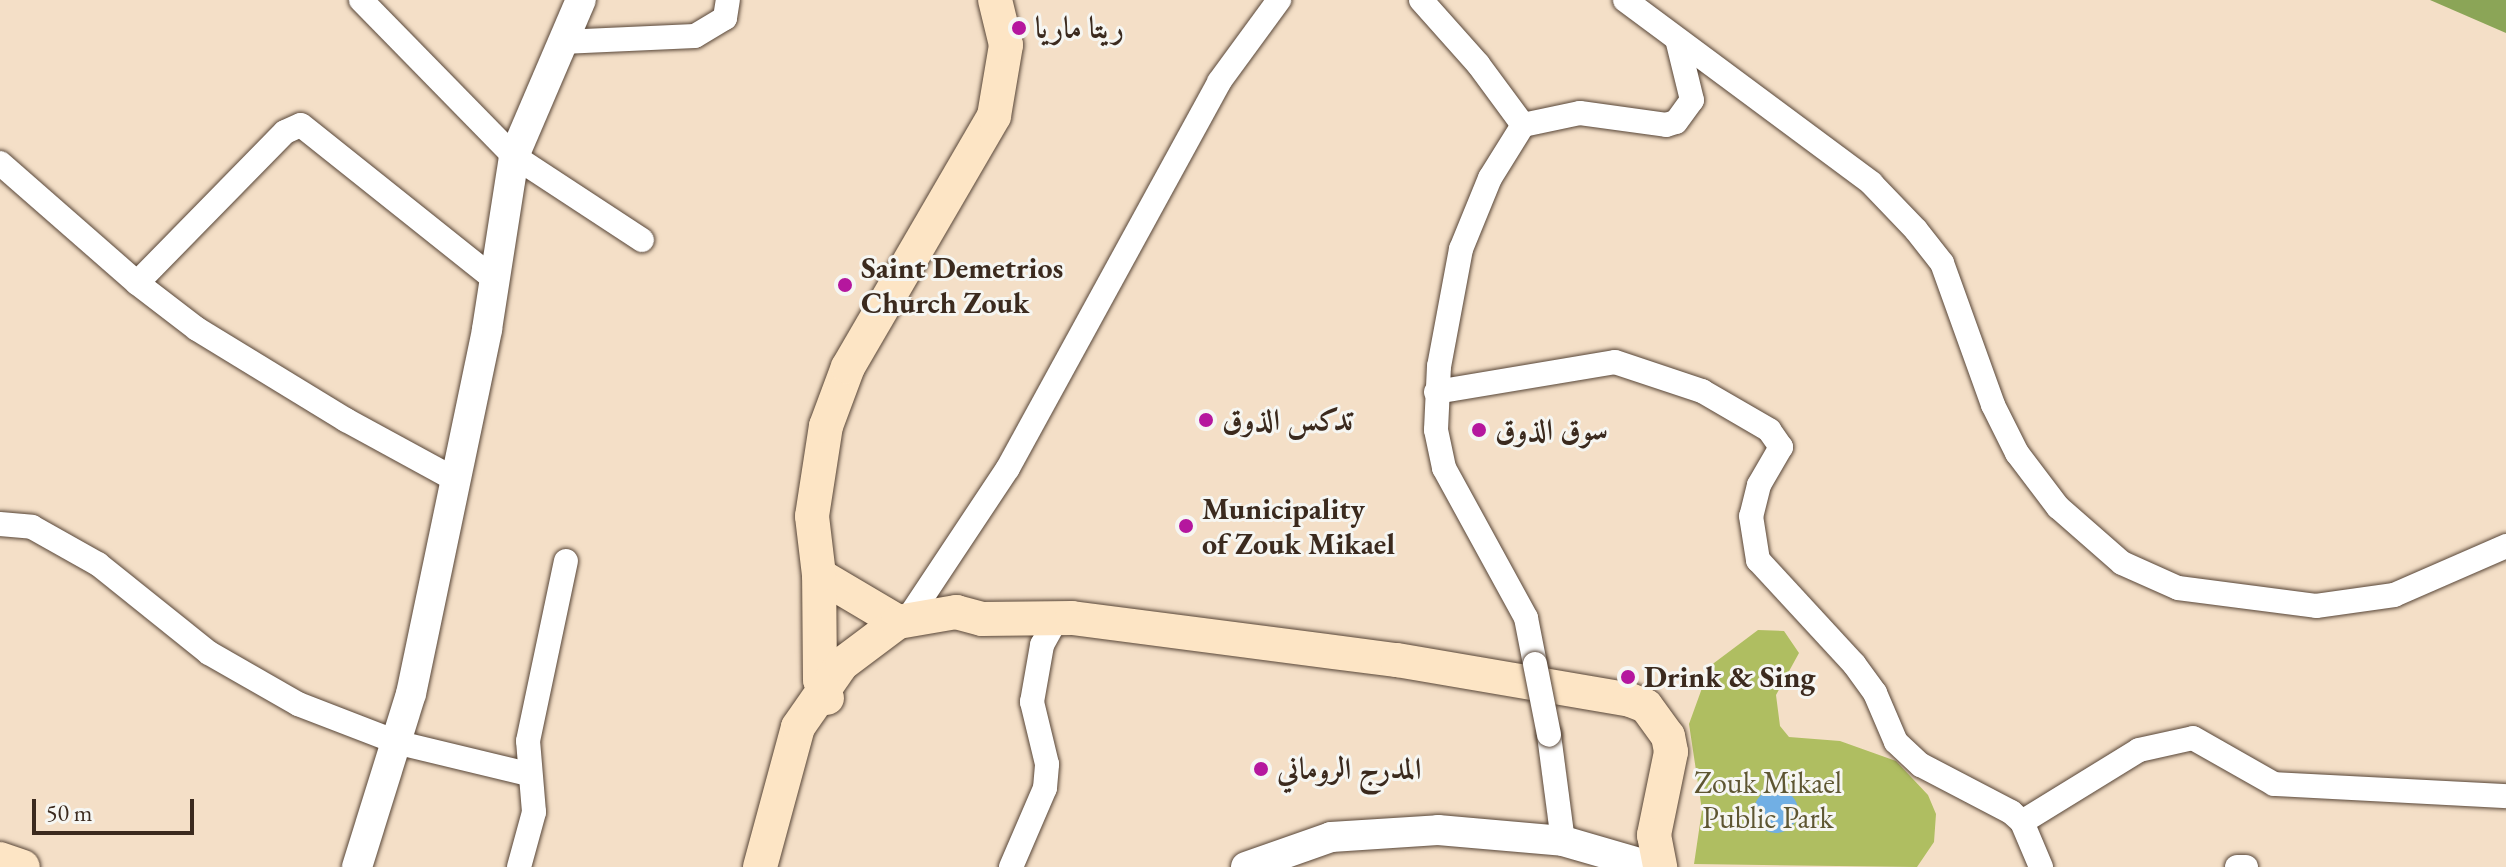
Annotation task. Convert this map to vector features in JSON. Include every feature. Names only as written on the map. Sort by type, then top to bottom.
[{"type":"main road","points":[[822,706],[804,667],[806,573],[816,564],[817,468],[834,397],[994,116],[1006,45],[995,0]]},
{"type":"main road","points":[[816,564],[902,621],[1057,618],[1397,660],[1574,686],[1646,706],[1668,736],[1671,752],[1654,835],[1660,867]]},
{"type":"main road","points":[[760,867],[794,756],[798,727],[878,656],[909,638],[966,620]]},
{"type":"main road","points":[[822,706],[842,664],[902,621]]},
{"type":"main road","points":[[0,859],[23,867]]},
{"type":"street","points":[[361,0],[514,156],[642,240]]},
{"type":"street","points":[[357,867],[399,743],[495,280],[514,156],[581,0]]},
{"type":"street","points":[[562,42],[695,36],[725,18],[728,0]]},
{"type":"street","points":[[902,621],[944,570],[1008,468],[1219,82],[1279,0]]},
{"type":"street","points":[[1421,0],[1478,64],[1523,125]]},
{"type":"street","points":[[1625,0],[1678,43],[1871,183],[1916,230],[1942,263],[1993,405],[2017,453],[2058,507],[2122,563],[2178,588],[2316,606],[2394,595],[2506,546]]},
{"type":"street","points":[[1563,841],[1549,735],[1526,618],[1501,565],[1444,468],[1436,430],[1436,392],[1469,226],[1490,178],[1523,125],[1580,113],[1666,125],[1676,122],[1692,100],[1678,43]]},
{"type":"street","points":[[137,283],[285,132],[301,125],[495,280]]},
{"type":"street","points":[[0,163],[137,283],[249,364],[454,479]]},
{"type":"street","points":[[1436,392],[1615,362],[1702,391],[1769,430],[1781,447],[1759,485],[1751,516],[1758,560],[1854,664],[1875,693],[1896,742],[1911,758],[2022,822],[2041,867]]},
{"type":"street","points":[[0,524],[32,527],[98,564],[235,671],[298,704],[399,743],[528,774]]},
{"type":"street","points":[[519,867],[534,812],[528,774],[528,741],[566,561]]},
{"type":"street","points":[[944,570],[966,620]]},
{"type":"street","points":[[1011,867],[1045,788],[1047,764],[1032,702],[1042,645],[1057,618]]},
{"type":"street","points":[[2022,822],[2139,750],[2193,738],[2274,784],[2506,796]]},
{"type":"street","points":[[1246,867],[1331,837],[1438,830],[1563,841],[1653,867]]},
{"type":"street","points":[[2237,867],[2246,867]]},
{"type":"green space","points":[[2430,0],[2506,0],[2506,33]]},
{"type":"green space","name":"Zouk Mikael Public Park","points":[[1758,630],[1784,631],[1799,653],[1776,695],[1780,726],[1789,737],[1840,741],[1896,761],[1928,795],[1936,814],[1934,842],[1917,867],[1694,864],[1702,810],[1689,724],[1710,666]]},
{"type":"water","points":[[1776,789],[1792,795],[1798,811],[1792,827],[1776,833],[1760,827],[1754,811],[1760,795]]},
{"type":"place","name":"ريتا ماريا","points":[[1019,28]]},
{"type":"place","name":"Saint Demetrios Church Zouk","points":[[845,285]]},
{"type":"place","name":"تدكس الذوق","points":[[1206,420]]},
{"type":"place","name":"سوق الذوق","points":[[1479,430]]},
{"type":"place","name":"Municipality of Zouk Mikael","points":[[1186,526]]},
{"type":"place","name":"Drink & Sing","points":[[1628,677]]},
{"type":"place","name":"المدرج الروماني","points":[[1261,769]]}]
